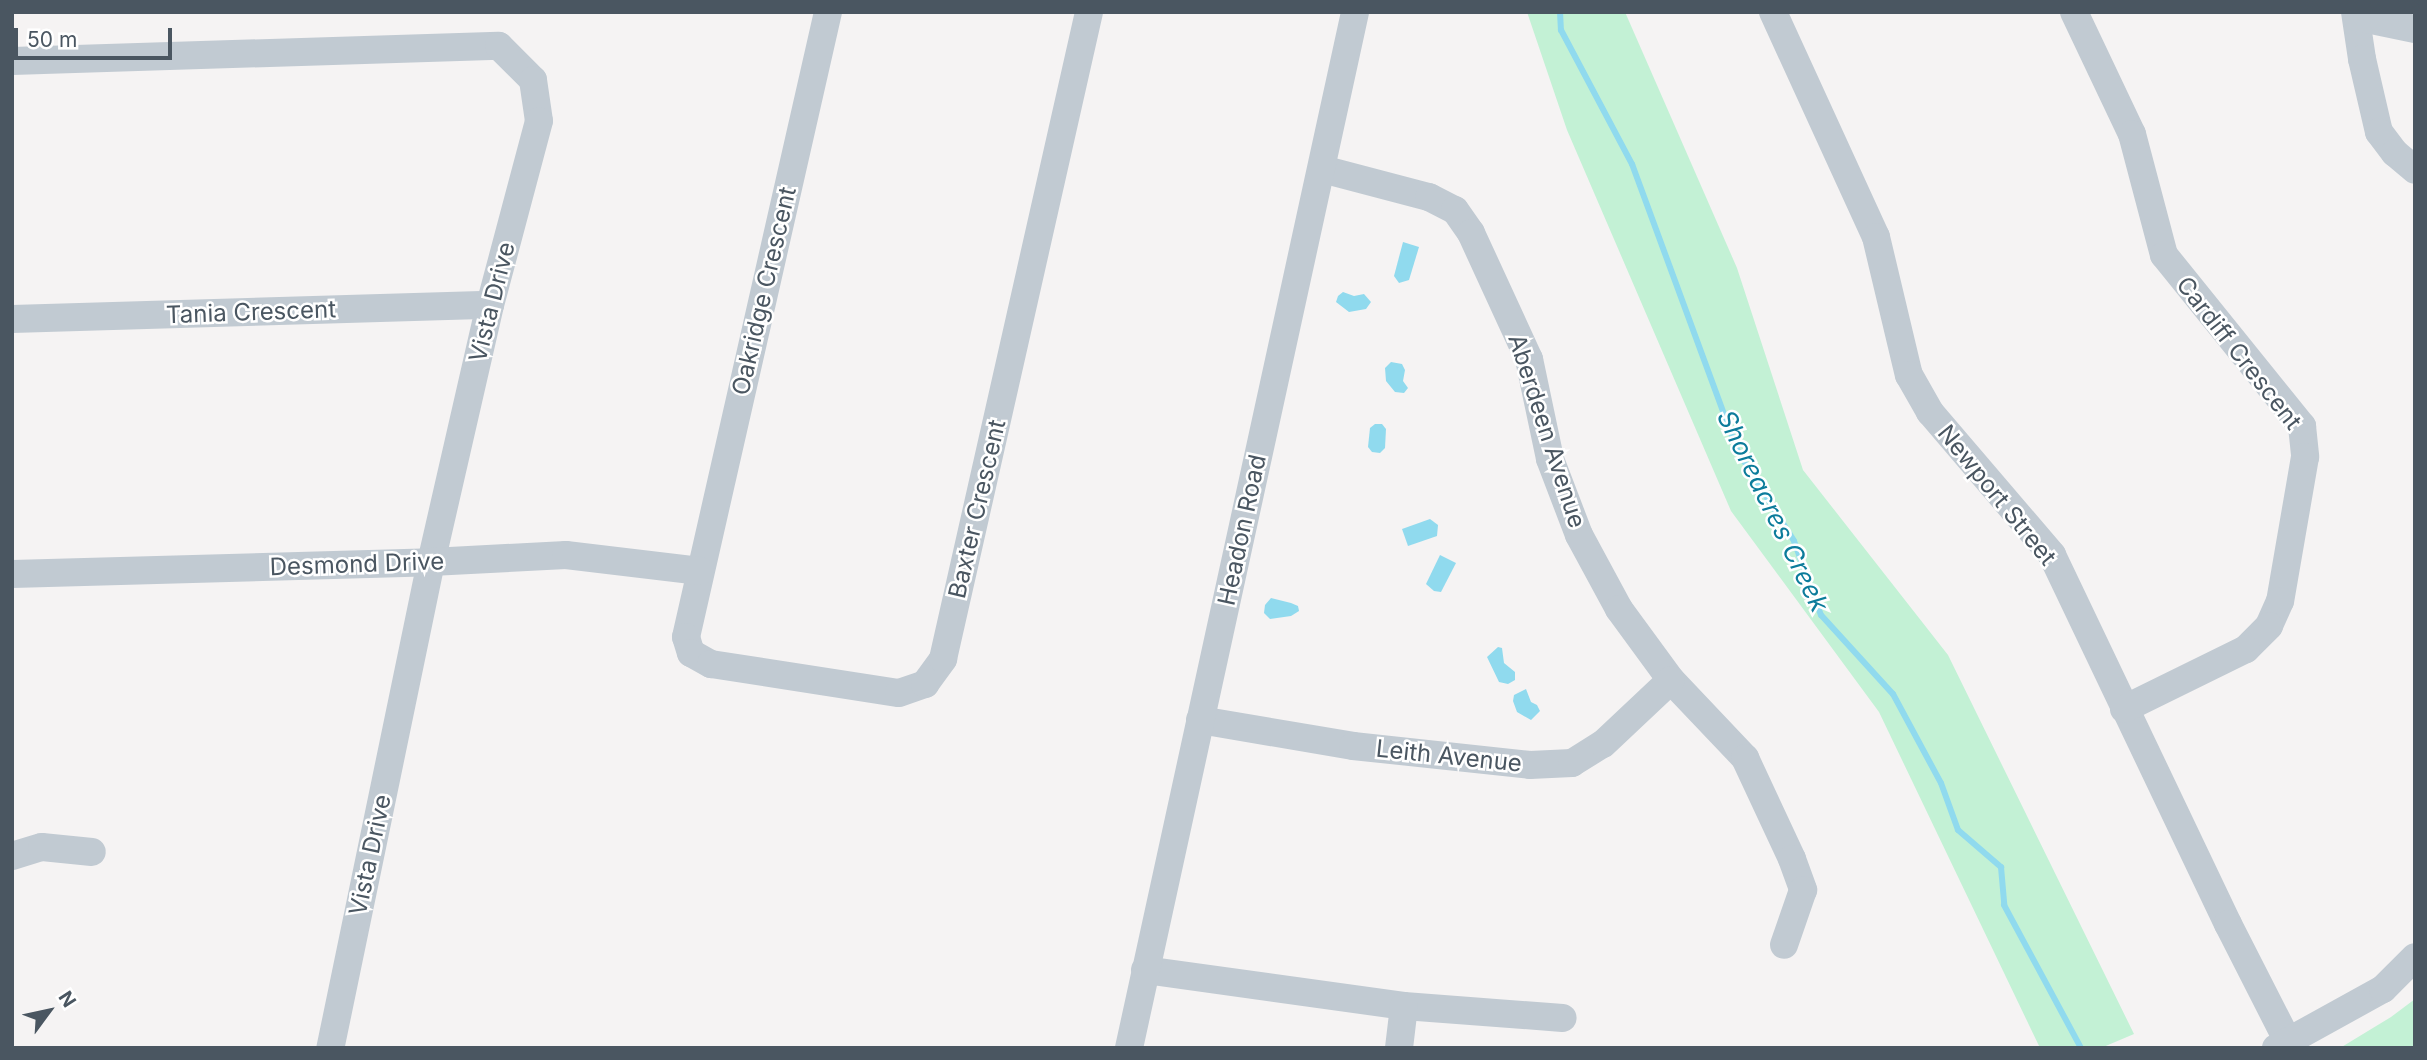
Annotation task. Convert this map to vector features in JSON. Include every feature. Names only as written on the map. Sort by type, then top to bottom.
[{"type":"street","name":"Oakridge Crescent","points":[[700,571],[828,12]]},
{"type":"street","name":"Baxter Crescent","points":[[700,571],[687,638],[691,653],[711,664],[899,693],[925,684],[943,659],[1089,12]]},
{"type":"street","name":"Headon Road","points":[[1129,1048],[1355,12]]},
{"type":"street","name":"Newport Street","points":[[1773,12],[1876,237],[1909,375],[1930,412],[2052,555],[2282,1045]]},
{"type":"street","name":"Cardiff Crescent","points":[[2074,12],[2132,134],[2164,255],[2302,426],[2305,457],[2280,601],[2269,626],[2246,649],[2124,709]]},
{"type":"street","points":[[2415,29],[2356,15],[2362,59],[2379,132],[2395,153],[2415,170]]},
{"type":"street","name":"Vista Drive","points":[[12,61],[499,46],[533,80],[539,121],[490,305],[431,562],[330,1048]]},
{"type":"street","name":"Aberdeen Avenue","points":[[1322,169],[1429,197],[1455,210],[1471,233],[1529,359],[1550,459],[1578,535],[1619,609],[1671,680],[1745,758],[1792,859],[1803,890],[1784,945]]},
{"type":"street","name":"Tania Crescent","points":[[12,319],[490,305]]},
{"type":"street","name":"Desmond Drive","points":[[12,574],[431,562],[566,555],[700,571]]},
{"type":"street","name":"Leith Avenue","points":[[1200,720],[1353,746],[1530,765],[1572,763],[1603,744],[1671,680]]},
{"type":"street","points":[[12,856],[43,847],[92,852]]},
{"type":"street","points":[[2282,1045],[2383,989],[2415,957]]},
{"type":"street","points":[[1145,970],[1404,1006],[1563,1018]]},
{"type":"street","points":[[1399,1048],[1404,1006]]},
{"type":"green space","points":[[1527,12],[1625,12],[1737,268],[1803,470],[1948,655],[2134,1034],[2101,1048],[2040,1048],[1879,712],[1731,511],[1567,130]]},
{"type":"green space","points":[[2415,999],[2415,1048],[2340,1048],[2391,1017]]},
{"type":"water","points":[[1403,242],[1419,247],[1409,280],[1399,283],[1394,276]]},
{"type":"water","points":[[1343,292],[1354,296],[1364,294],[1371,302],[1366,309],[1349,312],[1336,302]]},
{"type":"water","points":[[1391,362],[1402,364],[1405,370],[1403,381],[1408,388],[1404,393],[1395,392],[1386,381],[1385,368]]},
{"type":"water","points":[[1375,424],[1382,424],[1386,429],[1385,448],[1380,453],[1372,452],[1368,447],[1370,428]]},
{"type":"water","points":[[1430,519],[1438,525],[1437,536],[1408,546],[1402,529]]},
{"type":"water","points":[[1440,555],[1456,563],[1441,592],[1434,591],[1426,584]]},
{"type":"water","points":[[1271,598],[1298,606],[1299,611],[1291,616],[1270,619],[1264,613],[1265,605]]},
{"type":"water","points":[[1498,647],[1502,648],[1504,663],[1515,672],[1515,680],[1508,684],[1499,682],[1487,657]]},
{"type":"water","points":[[1526,689],[1531,702],[1537,705],[1540,711],[1531,720],[1517,712],[1513,701],[1514,695]]},
{"type":"waterway","name":"Shoreacres Creek","points":[[1560,12],[1561,30],[1632,164],[1737,450],[1794,541],[1821,615],[1893,694],[1941,783],[1958,830],[2001,867],[2004,905],[2081,1048]]}]
